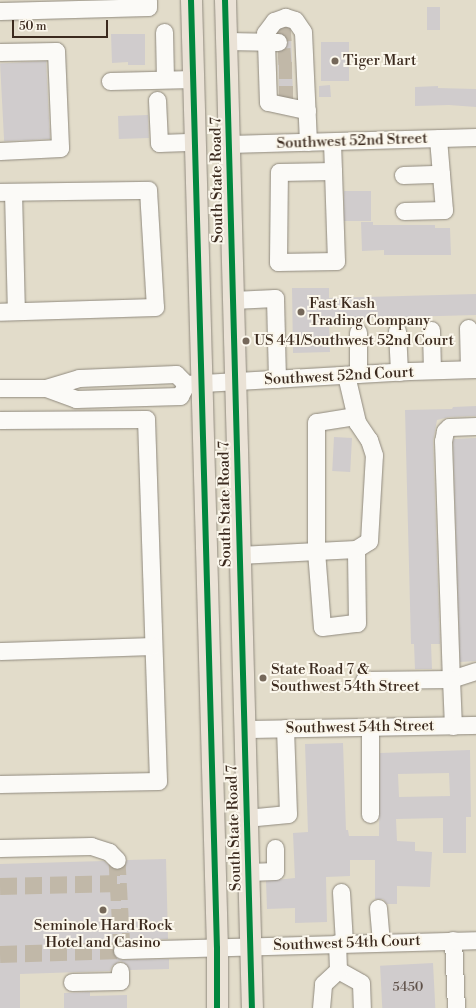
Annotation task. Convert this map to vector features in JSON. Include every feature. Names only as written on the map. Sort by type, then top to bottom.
[{"type":"main road","name":"South State Road 7","points":[[191,0],[195,142],[194,384],[217,948],[217,1008]]},
{"type":"main road","name":"South State Road 7","points":[[225,0],[252,1008]]},
{"type":"street","points":[[0,11],[148,7],[148,0]]},
{"type":"street","points":[[164,32],[164,79]]},
{"type":"street","points":[[227,41],[286,65],[308,142]]},
{"type":"street","points":[[0,52],[56,51],[60,148],[0,151]]},
{"type":"street","points":[[110,81],[194,79]]},
{"type":"street","points":[[157,100],[160,143],[195,142]]},
{"type":"street","name":"Southwest 52nd Street","points":[[229,144],[476,137]]},
{"type":"street","points":[[404,211],[444,210],[438,138]]},
{"type":"street","points":[[332,142],[333,171],[336,261],[278,262],[279,172],[333,171]]},
{"type":"street","points":[[403,175],[441,174]]},
{"type":"street","points":[[148,190],[155,307],[8,312],[6,192],[148,190]]},
{"type":"street","points":[[233,300],[274,298],[277,379]]},
{"type":"street","points":[[468,328],[473,369]]},
{"type":"street","points":[[430,330],[432,370]]},
{"type":"street","points":[[397,331],[399,372]]},
{"type":"street","points":[[239,555],[356,549],[369,541],[374,455],[369,440],[357,422],[355,416],[352,374],[358,332]]},
{"type":"street","name":"Southwest 52nd Court","points":[[194,384],[352,374],[473,369]]},
{"type":"street","points":[[0,388],[46,388],[79,378],[176,374],[194,384]]},
{"type":"street","points":[[355,416],[316,422],[316,551],[322,626],[357,623],[356,549]]},
{"type":"street","points":[[0,420],[146,419],[152,646],[158,782],[0,784]]},
{"type":"street","points":[[452,726],[451,642],[443,441],[445,431],[449,427],[476,426]]},
{"type":"street","points":[[0,651],[152,646]]},
{"type":"street","points":[[364,680],[451,679],[476,670]]},
{"type":"street","name":"Southwest 54th Street","points":[[244,729],[476,725]]},
{"type":"street","points":[[370,727],[370,814]]},
{"type":"street","points":[[246,818],[288,814],[285,728]]},
{"type":"street","points":[[0,848],[91,846],[109,852],[117,860]]},
{"type":"street","points":[[248,872],[275,871],[275,848]]},
{"type":"street","points":[[321,1008],[323,984],[338,970],[341,892]]},
{"type":"street","points":[[378,908],[381,942]]},
{"type":"street","points":[[453,940],[456,1008]]},
{"type":"street","name":"Southwest 54th Court","points":[[122,950],[476,940]]},
{"type":"street","points":[[338,970],[361,982],[362,1008]]},
{"type":"street","points":[[72,982],[120,981],[120,971]]},
{"type":"building","points":[[427,7],[440,7],[440,30],[427,30]]},
{"type":"building","points":[[279,30],[291,32],[293,97],[279,94],[278,52],[283,50],[288,42],[286,37],[278,32]]},
{"type":"building","points":[[111,34],[145,34],[145,65],[128,65],[128,62],[112,63]]},
{"type":"building","name":"Tiger Mart","points":[[321,42],[349,42],[349,81],[321,81]]},
{"type":"building","points":[[46,61],[50,139],[4,141],[0,63]]},
{"type":"building","points":[[330,85],[331,97],[319,97],[319,86]]},
{"type":"building","points":[[438,86],[438,88],[476,89],[476,107],[449,105],[415,106],[415,87]]},
{"type":"building","points":[[148,115],[149,138],[119,139],[118,116]]},
{"type":"building","points":[[344,191],[371,191],[371,221],[344,221]]},
{"type":"building","points":[[361,222],[373,222],[373,225],[435,225],[435,228],[450,228],[451,255],[384,255],[384,250],[362,251]]},
{"type":"building","points":[[292,288],[329,288],[329,298],[476,294],[476,315],[329,319],[330,352],[293,353]]},
{"type":"building","points":[[476,406],[476,416],[449,417],[437,420],[433,441],[440,644],[431,644],[432,669],[415,669],[414,644],[411,644],[405,410],[452,409],[453,407]]},
{"type":"building","points":[[334,437],[352,438],[350,472],[332,471]]},
{"type":"building","points":[[476,438],[476,661],[460,662],[453,442],[454,439]]},
{"type":"building","points":[[343,743],[346,830],[348,830],[349,836],[379,836],[380,753],[470,750],[471,817],[466,817],[466,853],[443,853],[443,818],[396,819],[397,841],[415,842],[415,851],[432,852],[430,887],[397,886],[397,904],[387,904],[383,899],[375,899],[375,860],[350,860],[350,876],[326,877],[327,922],[295,923],[295,908],[267,909],[266,881],[295,878],[293,833],[308,832],[305,744]],"holes":[[[449,773],[450,796],[399,797],[398,774]]]},
{"type":"building","points":[[166,859],[168,939],[121,940],[116,942],[112,950],[114,956],[122,960],[169,959],[169,969],[130,970],[125,963],[120,961],[112,966],[110,971],[20,974],[20,1008],[0,1008],[0,864],[104,861],[114,870],[119,870],[124,867],[127,860]]},
{"type":"building","points":[[433,963],[435,1008],[382,1008],[380,966]]},
{"type":"building","points":[[90,992],[90,996],[127,995],[127,1008],[64,1008],[64,993]]},
{"type":"tunnel","points":[[277,33],[291,32]]},
{"type":"tunnel","points":[[278,57],[291,56]]},
{"type":"tunnel","points":[[279,70],[292,70]]},
{"type":"tunnel","points":[[279,94],[293,94]]},
{"type":"tunnel","points":[[0,954],[122,950],[117,860]]},
{"type":"tunnel","points":[[0,886],[120,883]]},
{"type":"cycle path","points":[[191,0],[217,948],[217,1008]]},
{"type":"cycle path","points":[[225,0],[252,1008]]},
{"type":"place","name":"Tiger Mart","points":[[335,61]]},
{"type":"place","name":"Fast Kash Trading Company","points":[[301,312]]},
{"type":"place","name":"US 441/Southwest 52nd Court","points":[[246,341]]},
{"type":"place","name":"State Road 7 & Southwest 54th Street","points":[[263,678]]},
{"type":"place","name":"Seminole Hard Rock Hotel and Casino","points":[[103,910]]}]
